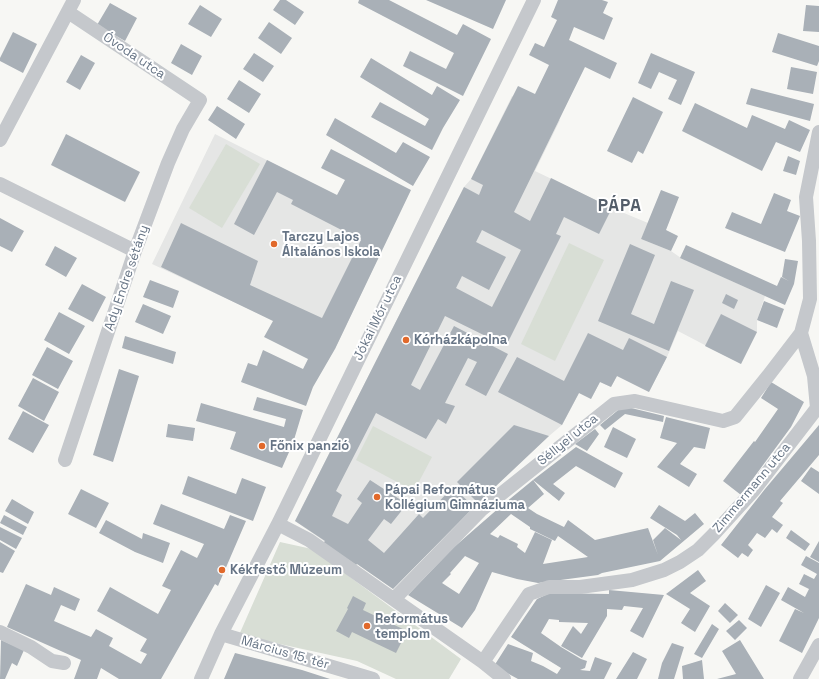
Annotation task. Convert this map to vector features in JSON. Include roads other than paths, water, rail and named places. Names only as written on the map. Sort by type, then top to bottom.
[{"type":"street","name":"Jókai Mór utca","points":[[201,679],[220,634],[278,524],[534,0]]},
{"type":"street","points":[[0,140],[71,6]]},
{"type":"street","name":"Óvoda utca","points":[[71,6],[200,100]]},
{"type":"street","name":"Ady Endre sétány","points":[[65,460],[135,251],[171,156],[183,129],[200,100]]},
{"type":"street","points":[[818,409],[814,376],[801,333],[814,300],[806,197],[819,132]]},
{"type":"street","points":[[0,184],[135,251]]},
{"type":"street","name":"Séllyei utca","points":[[394,598],[481,510],[614,404],[635,401],[723,421],[735,417],[801,333]]},
{"type":"street","name":"Zimmermann utca","points":[[483,662],[530,594],[549,587],[580,587],[632,580],[664,570],[680,562],[698,550],[713,536],[754,490],[818,409]]},
{"type":"street","points":[[278,524],[309,540],[394,598],[483,662],[504,679]]},
{"type":"street","points":[[0,632],[31,646],[52,661],[64,663]]},
{"type":"street","name":"Március 15. tér","points":[[220,634],[373,679]]},
{"type":"street","points":[[800,679],[819,644]]},
{"type":"place","name":"Tarczy Lajos Általános Iskola","points":[[274,244]]},
{"type":"place","name":"Kórházkápolna","points":[[406,340]]},
{"type":"place","name":"Főnix panzió","points":[[262,446]]},
{"type":"place","name":"Pápai Református Kollégium Gimnáziuma","points":[[377,497]]},
{"type":"place","name":"Kékfestő Múzeum","points":[[222,570]]},
{"type":"place","name":"Református templom","points":[[367,626]]},
{"type":"district","name":"PÁPA","points":[[620,206]]}]
